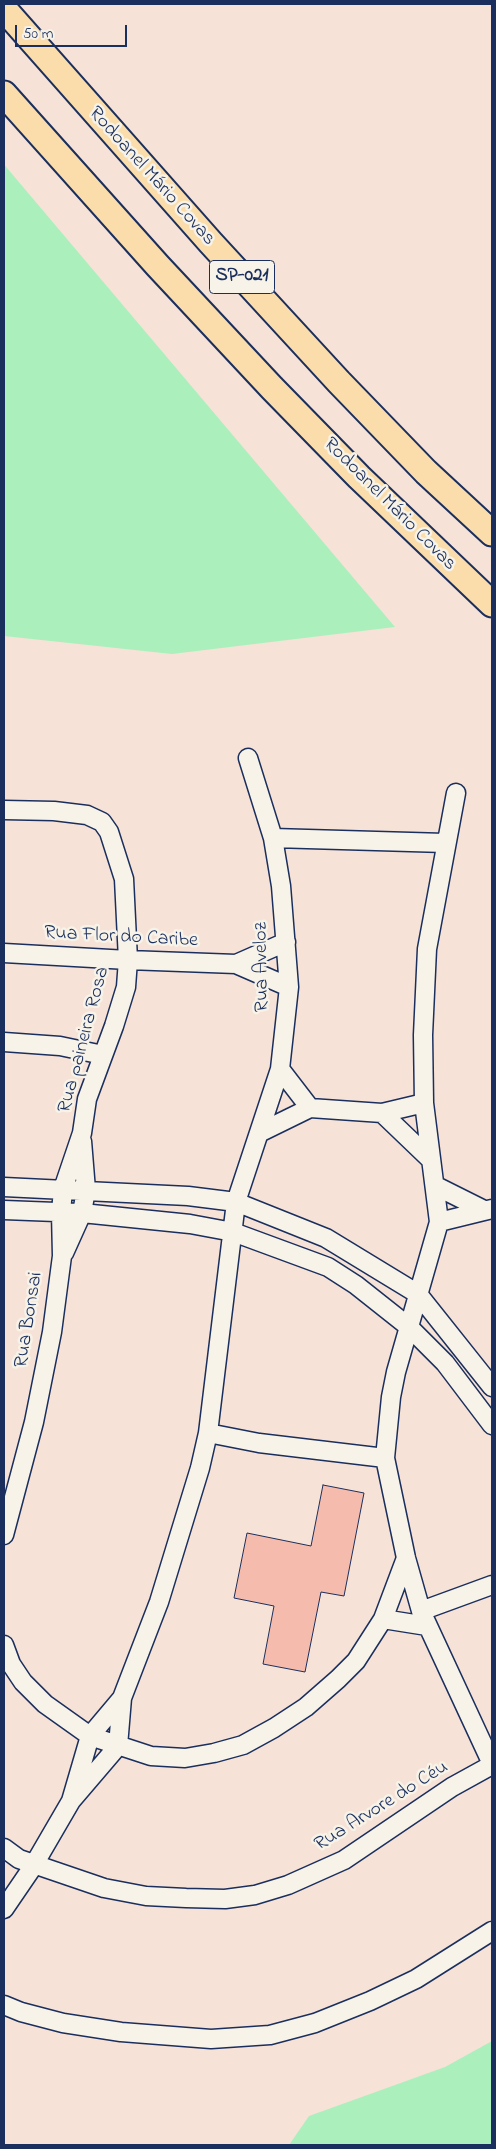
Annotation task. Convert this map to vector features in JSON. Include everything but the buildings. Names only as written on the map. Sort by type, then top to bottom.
[{"type":"highway","name":"Rodoanel Mário Covas","points":[[4,9],[211,244],[339,382],[426,472],[492,533]]},
{"type":"highway","name":"Rodoanel Mário Covas","points":[[4,94],[158,266],[272,388],[359,477],[492,604]]},
{"type":"street","name":"Rua Aveloz","points":[[122,1698],[159,1602],[208,1433],[236,1202],[280,1069],[289,987],[281,886],[273,838],[248,758]]},
{"type":"street","points":[[456,793],[445,843],[427,949],[423,1035],[424,1103],[436,1186],[439,1222],[391,1397],[384,1458],[406,1558],[424,1619],[492,1765]]},
{"type":"street","name":"Rua paineira Rosa","points":[[4,810],[54,811],[87,815],[102,822],[109,832],[124,878],[128,960],[126,988],[87,1099],[82,1133],[63,1189],[61,1213],[62,1256]]},
{"type":"street","points":[[273,838],[445,843]]},
{"type":"street","points":[[236,964],[286,942]]},
{"type":"street","name":"Rua Flor do Caribe","points":[[4,953],[236,964]]},
{"type":"street","points":[[236,964],[289,987]]},
{"type":"street","points":[[4,1042],[60,1046],[104,1055]]},
{"type":"street","points":[[280,1069],[310,1108]]},
{"type":"street","points":[[259,1133],[310,1108],[382,1114],[424,1103]]},
{"type":"street","points":[[382,1114],[431,1160]]},
{"type":"street","name":"Rua paineira Rosa","points":[[62,1256],[82,1213],[86,1190],[82,1133]]},
{"type":"street","points":[[436,1186],[488,1209]]},
{"type":"street","points":[[4,1187],[188,1196],[236,1202],[326,1238],[418,1294],[492,1387]]},
{"type":"street","points":[[439,1222],[488,1209]]},
{"type":"street","points":[[4,1210],[82,1213],[190,1224],[233,1232],[328,1268],[356,1284],[409,1327],[445,1363],[492,1425]]},
{"type":"street","name":"Rua Bonsai","points":[[4,1535],[18,1490],[34,1422],[52,1332],[62,1256]]},
{"type":"street","points":[[208,1433],[259,1443],[384,1458]]},
{"type":"street","points":[[4,1645],[11,1664],[23,1682],[45,1704],[90,1736],[151,1756],[184,1758],[214,1753],[242,1745],[306,1707],[356,1661],[383,1619],[406,1558]]},
{"type":"street","points":[[383,1619],[424,1619],[492,1585]]},
{"type":"street","points":[[71,1801],[90,1736],[122,1698]]},
{"type":"street","points":[[4,1909],[34,1865],[71,1801],[118,1746],[122,1698]]},
{"type":"street","name":"Rua Arvore do Céu","points":[[4,1848],[20,1859],[34,1865],[104,1888],[146,1896],[225,1899],[255,1895],[288,1885],[344,1860],[452,1787],[492,1765]]},
{"type":"street","points":[[4,2005],[21,2012],[63,2023],[121,2032],[211,2039],[270,2035],[315,2023],[401,1986],[492,1931]]},
{"type":"green space","points":[[4,164],[395,627],[172,654],[4,636]]},
{"type":"green space","points":[[492,2041],[492,2145],[289,2145],[309,2116],[445,2067]]}]
